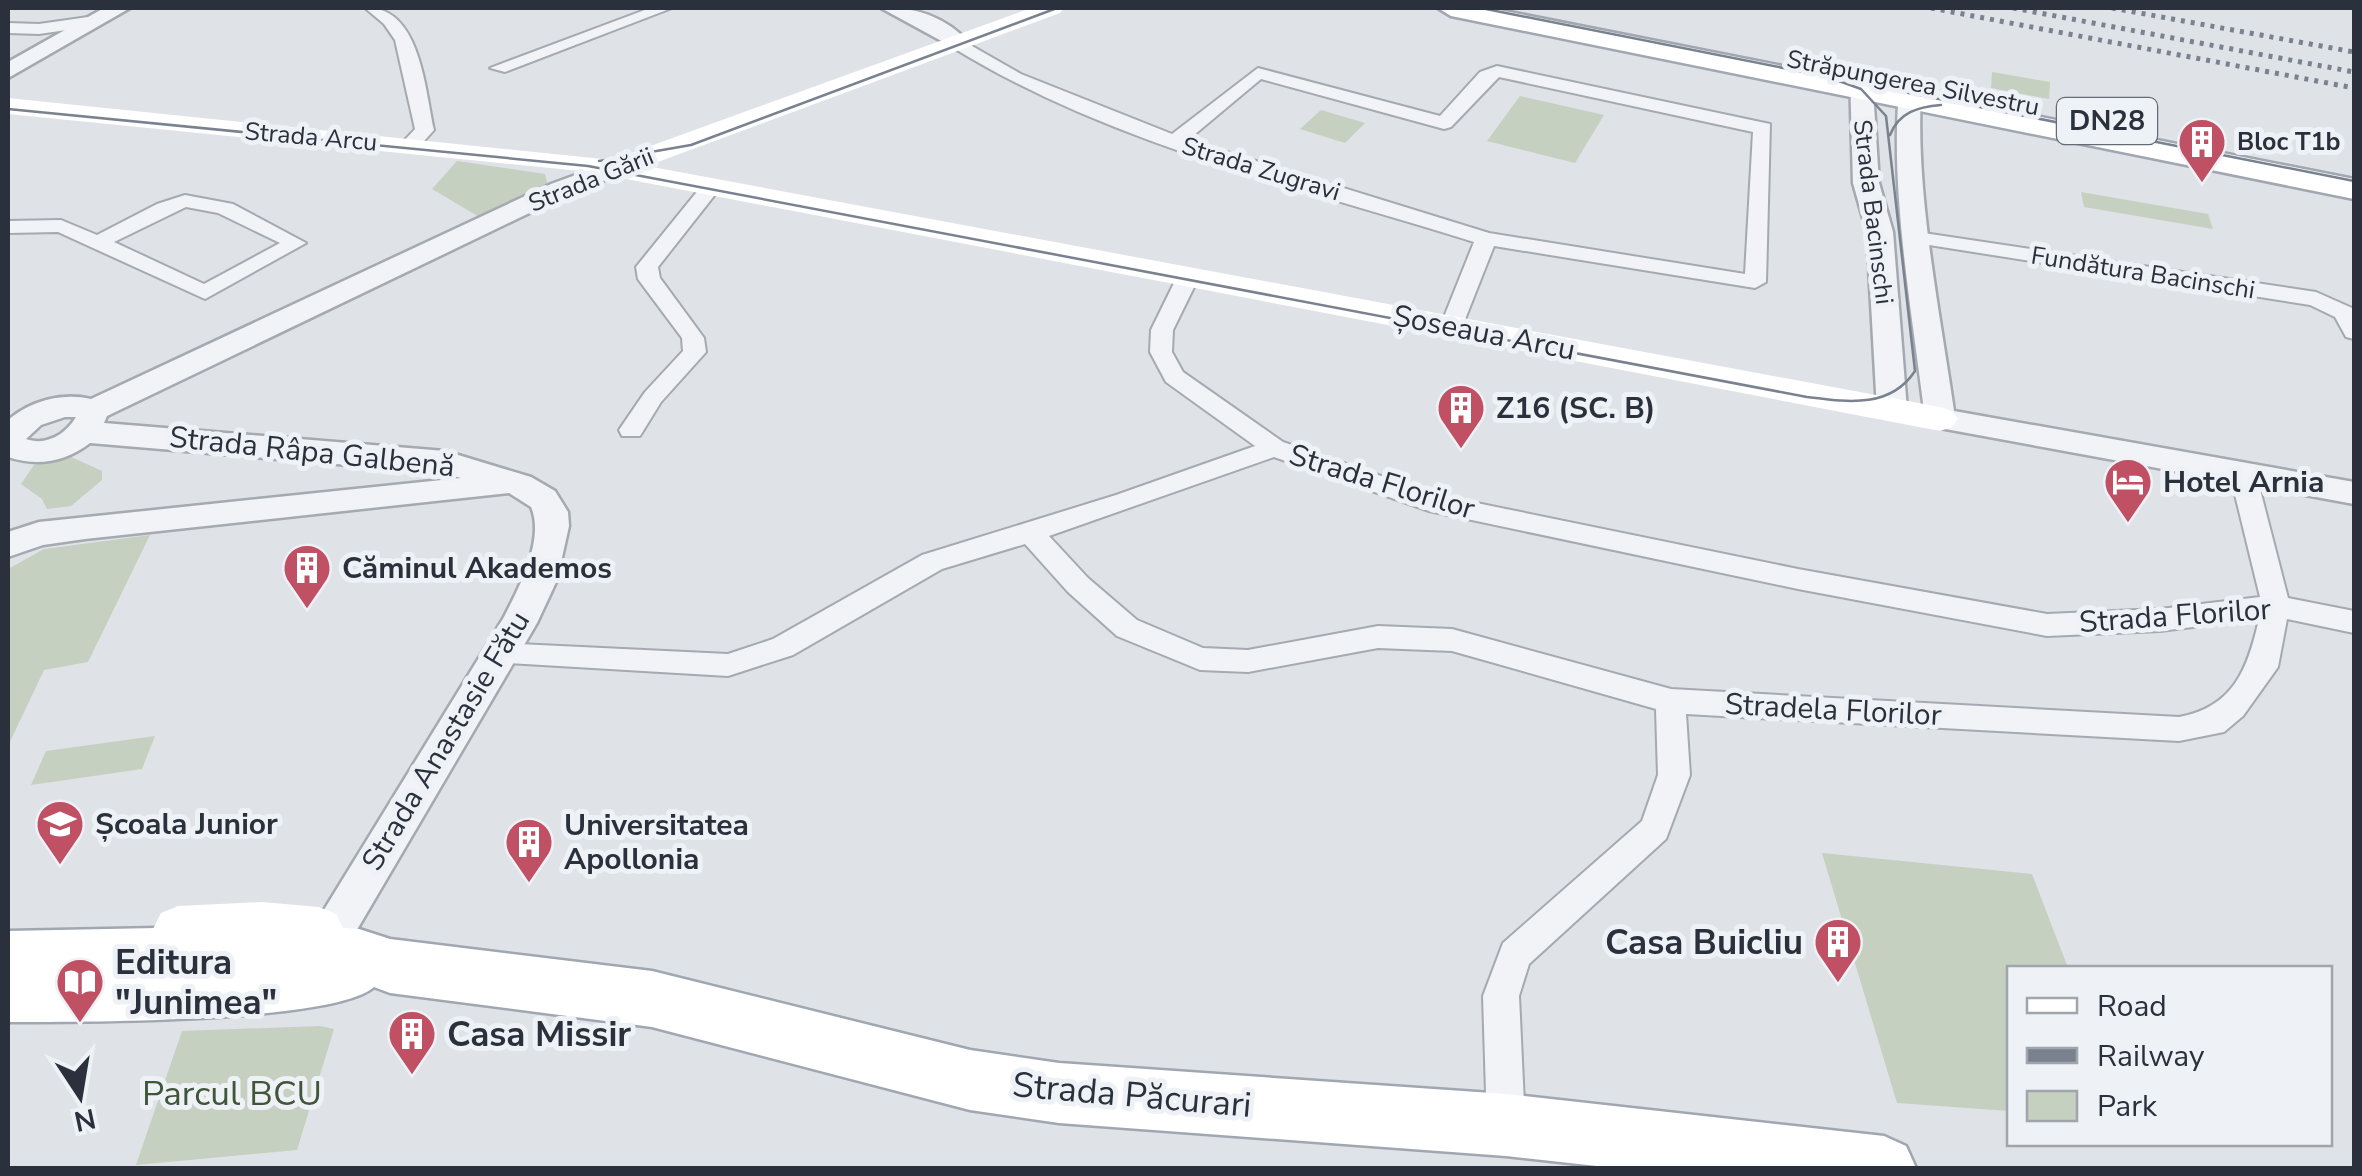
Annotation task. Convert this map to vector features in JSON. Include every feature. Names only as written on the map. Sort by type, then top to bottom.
[{"type":"main road","name":"Strada Gării","points":[[614,168],[1052,8]]},
{"type":"main road","name":"Străpungerea Silvestru","points":[[1451,8],[2354,170]]},
{"type":"main road","name":"Străpungerea Silvestru","points":[[1530,8],[1860,82]]},
{"type":"main road","name":"DN28","points":[[1910,92],[1997,118],[2354,189]]},
{"type":"main road","name":"Strada Arcu","points":[[8,106],[614,168]]},
{"type":"main road","points":[[1910,140],[1939,120],[1997,118]]},
{"type":"main road","points":[[531,158],[641,146],[728,129]]},
{"type":"main road","points":[[714,188],[701,154],[728,129]]},
{"type":"main road","name":"Șoseaua Arcu","points":[[614,168],[1940,419]]},
{"type":"main road","points":[[8,934],[262,925],[358,956]]},
{"type":"main road","points":[[8,958],[230,950],[358,956]]},
{"type":"main road","points":[[8,973],[220,967],[358,956]]},
{"type":"main road","points":[[8,995],[284,986],[358,956]]},
{"type":"main road","name":"Strada Păcurari","points":[[358,956],[652,999],[970,1080],[1042,1091],[1506,1126],[1884,1168]]},
{"type":"street","points":[[8,71],[88,22],[120,8]]},
{"type":"street","points":[[373,8],[398,30],[409,55],[426,130],[409,146]]},
{"type":"street","points":[[601,8],[624,22]]},
{"type":"street","points":[[499,68],[664,8]]},
{"type":"street","points":[[892,8],[938,27],[958,43]]},
{"type":"street","points":[[8,28],[39,30],[88,22]]},
{"type":"street","name":"Strada Zugravi","points":[[958,43],[1014,78],[1174,142],[1486,239],[1755,282],[1763,128],[1497,71],[1486,76],[1444,123],[1258,73],[1174,142]]},
{"type":"street","name":"Strada Bacinschi","points":[[1860,82],[1866,183],[1880,232],[1892,410]]},
{"type":"street","name":"Strada Bacinschi","points":[[1910,92],[1917,238],[1940,419]]},
{"type":"street","name":"Strada Gării","points":[[88,422],[144,386],[560,188],[614,168]]},
{"type":"street","points":[[631,430],[654,397],[695,352],[693,338],[649,279],[647,267],[714,188]]},
{"type":"street","points":[[8,226],[62,226],[206,292],[296,243],[202,201],[185,201],[98,242]]},
{"type":"street","name":"Fundătura Bacinschi","points":[[1917,238],[2316,299],[2344,314],[2354,332]]},
{"type":"street","points":[[1451,327],[1486,239]]},
{"type":"street","points":[[1188,277],[1162,330],[1161,352],[1184,387],[1274,448]]},
{"type":"street","name":"Șoseaua Arcu","points":[[1940,419],[2354,494]]},
{"type":"street","name":"Strada Râpa Galbenă","points":[[88,422],[458,465],[520,485]]},
{"type":"street","name":"Strada Florilor","points":[[500,654],[728,664],[761,659],[931,562],[1031,533],[1274,448],[1429,502],[1798,579],[2048,624],[2160,620],[2276,606],[2354,622]]},
{"type":"street","points":[[364,496],[405,484],[414,476],[416,459]]},
{"type":"street","name":"Stradela Florilor","points":[[1031,533],[1078,585],[1127,628],[1200,659],[1248,661],[1378,637],[1452,640],[1671,701],[2179,729],[2214,723],[2232,708],[2263,667],[2276,606],[2242,474]]},
{"type":"street","points":[[8,545],[39,534],[85,527],[364,496],[520,485]]},
{"type":"street","name":"Strada Anastasie Fătu","points":[[358,956],[500,654],[540,580],[550,547],[551,512],[544,499],[520,485]]},
{"type":"street","points":[[1506,1126],[1501,996],[1515,954],[1655,830],[1674,775],[1671,701]]},
{"type":"green space","points":[[1992,72],[2050,82],[2049,99],[1991,88]]},
{"type":"green space","points":[[1520,96],[1604,115],[1575,163],[1487,141]]},
{"type":"green space","points":[[1321,110],[1365,123],[1345,143],[1300,129]]},
{"type":"green space","points":[[457,161],[545,174],[547,183],[481,218],[432,189]]},
{"type":"green space","points":[[2081,192],[2208,214],[2213,229],[2084,207]]},
{"type":"green space","points":[[69,456],[102,471],[102,480],[71,506],[47,509],[42,499],[21,484],[34,465]]},
{"type":"green space","points":[[150,535],[88,662],[44,670],[8,746],[8,569],[44,549]]},
{"type":"green space","points":[[155,736],[142,769],[31,785],[46,751]]},
{"type":"green space","points":[[1822,853],[2032,874],[2067,966],[2007,966],[2007,1111],[1897,1103]]},
{"type":"green space","name":"Parcul BCU","points":[[320,1026],[334,1029],[297,1150],[136,1165],[182,1031]]},
{"type":"tram line","points":[[599,161],[691,145],[1057,8]]},
{"type":"tram line","points":[[1481,8],[1814,74]]},
{"type":"tram line","points":[[8,109],[588,166],[1807,397],[1867,400],[1893,392],[1915,371],[1886,116],[1861,89],[1803,68]]},
{"type":"tram line","points":[[1858,83],[2354,181]]},
{"type":"tram line","points":[[1890,135],[1910,112],[1941,105]]},
{"type":"railway","points":[[1931,8],[2354,88]]},
{"type":"railway","points":[[2013,8],[2354,72]]},
{"type":"railway","points":[[2112,8],[2354,52]]},
{"type":"place","name":"Bloc T1b","points":[[2202,184]]},
{"type":"place","name":"Z16 (SC. B)","points":[[1461,450]]},
{"type":"place","name":"Hotel Arnia","points":[[2128,524]]},
{"type":"place","name":"Căminul Akademos","points":[[307,610]]},
{"type":"place","name":"Școala Junior","points":[[60,866]]},
{"type":"place","name":"Universitatea Apollonia","points":[[529,884]]},
{"type":"place","name":"Casa Buicliu","points":[[1838,984]]},
{"type":"place","name":"Editura \"Junimea\"","points":[[80,1024]]},
{"type":"place","name":"Casa Missir","points":[[412,1076]]}]
